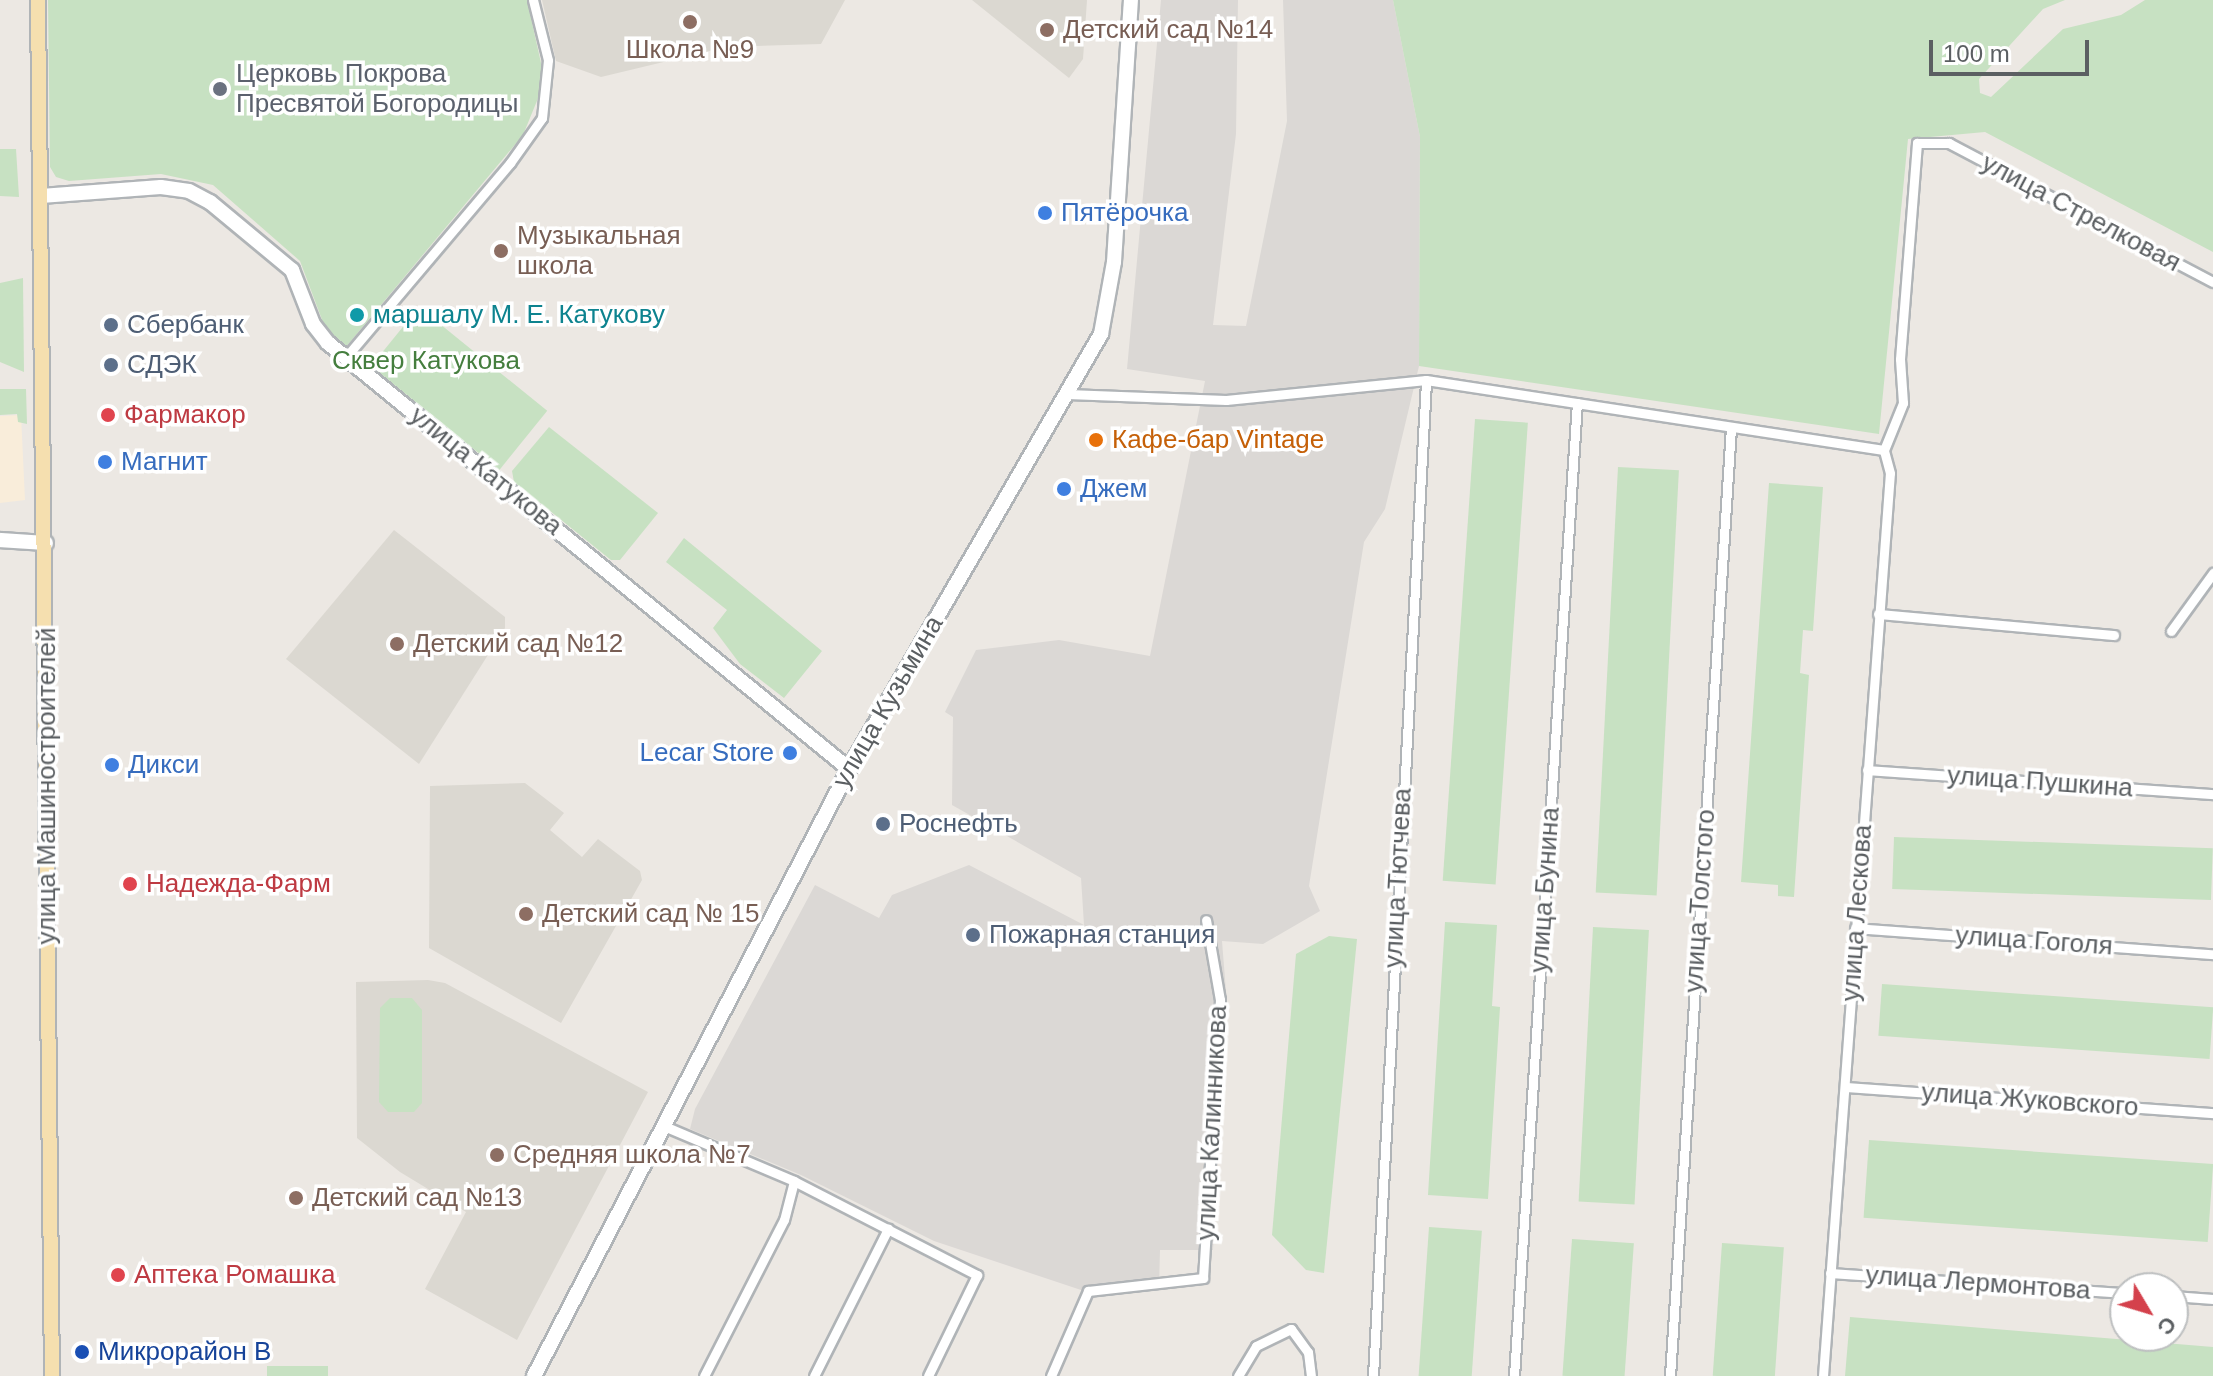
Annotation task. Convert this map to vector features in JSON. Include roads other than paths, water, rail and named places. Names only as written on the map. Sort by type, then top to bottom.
[{"type":"main road","name":"улица Машиностроителей","points":[[38,0],[46,543],[52,1376]]},
{"type":"main road","name":"улица Кузьмина","points":[[534,1376],[849,769],[1101,334],[1110,295],[1131,0]]},
{"type":"main road","name":"улица Катукова","points":[[41,196],[161,187],[200,196],[292,270],[313,324],[346,357],[849,769]]},
{"type":"main road","points":[[0,540],[46,543]]},
{"type":"street","points":[[346,357],[510,163],[542,118],[548,60],[533,0]]},
{"type":"street","name":"улица Стрелковая","points":[[1884,450],[1903,403],[1900,359],[1913,157],[1917,143],[1949,143],[2213,282]]},
{"type":"street","points":[[1067,394],[1226,400],[1426,380],[1884,450]]},
{"type":"street","name":"улица Тютчева","points":[[1373,1376],[1426,380]]},
{"type":"street","name":"улица Бунина","points":[[1514,1376],[1577,403]]},
{"type":"street","name":"улица Толстого","points":[[1670,1376],[1731,427]]},
{"type":"street","name":"улица Лескова","points":[[1823,1376],[1847,1087],[1855,928],[1890,473],[1884,450]]},
{"type":"street","points":[[2171,631],[2213,573]]},
{"type":"street","points":[[1878,614],[2114,635]]},
{"type":"street","name":"улица Пушкина","points":[[1867,770],[2213,794]]},
{"type":"street","name":"улица Калинникова","points":[[1051,1376],[1088,1291],[1203,1278],[1220,1000],[1206,920]]},
{"type":"street","name":"улица Гоголя","points":[[1855,928],[2213,954]]},
{"type":"street","name":"улица Жуковского","points":[[1847,1087],[2213,1113]]},
{"type":"street","points":[[664,1126],[794,1181],[977,1275],[928,1376]]},
{"type":"street","points":[[704,1376],[784,1220],[794,1181]]},
{"type":"street","points":[[814,1376],[888,1229]]},
{"type":"street","name":"улица Лермонтова","points":[[1830,1273],[2109,1292]]},
{"type":"street","points":[[2189,1297],[2213,1299]]},
{"type":"street","points":[[1238,1376],[1256,1346],[1291,1329],[1308,1352],[1311,1376]]},
{"type":"place","name":"Школа №9","points":[[690,22]]},
{"type":"place","name":"Детский сад №14","points":[[1047,30]]},
{"type":"place","name":"Церковь Покрова Пресвятой Богородицы","points":[[220,89]]},
{"type":"place","name":"Пятёрочка","points":[[1045,213]]},
{"type":"place","name":"Музыкальная школа","points":[[501,251]]},
{"type":"place","name":"маршалу М. Е. Катукову","points":[[357,315]]},
{"type":"place","name":"Сбербанк","points":[[111,325]]},
{"type":"place","name":"СДЭК","points":[[111,365]]},
{"type":"place","name":"Фармакор","points":[[108,415]]},
{"type":"place","name":"Кафе-бар Vintage","points":[[1096,440]]},
{"type":"place","name":"Магнит","points":[[105,462]]},
{"type":"place","name":"Джем","points":[[1064,489]]},
{"type":"place","name":"Детский сад №12","points":[[397,644]]},
{"type":"place","name":"Lecar Store","points":[[790,753]]},
{"type":"place","name":"Дикси","points":[[112,765]]},
{"type":"place","name":"Роснефть","points":[[883,824]]},
{"type":"place","name":"Надежда-Фарм","points":[[130,884]]},
{"type":"place","name":"Детский сад № 15","points":[[526,914]]},
{"type":"place","name":"Пожарная станция","points":[[973,935]]},
{"type":"place","name":"Средняя школа №7","points":[[497,1155]]},
{"type":"place","name":"Детский сад №13","points":[[296,1198]]},
{"type":"place","name":"Аптека Ромашка","points":[[118,1275]]},
{"type":"place","name":"Микрорайон В","points":[[82,1352]]},
{"type":"park label","name":"Сквер Катукова","points":[[426,361]]}]
